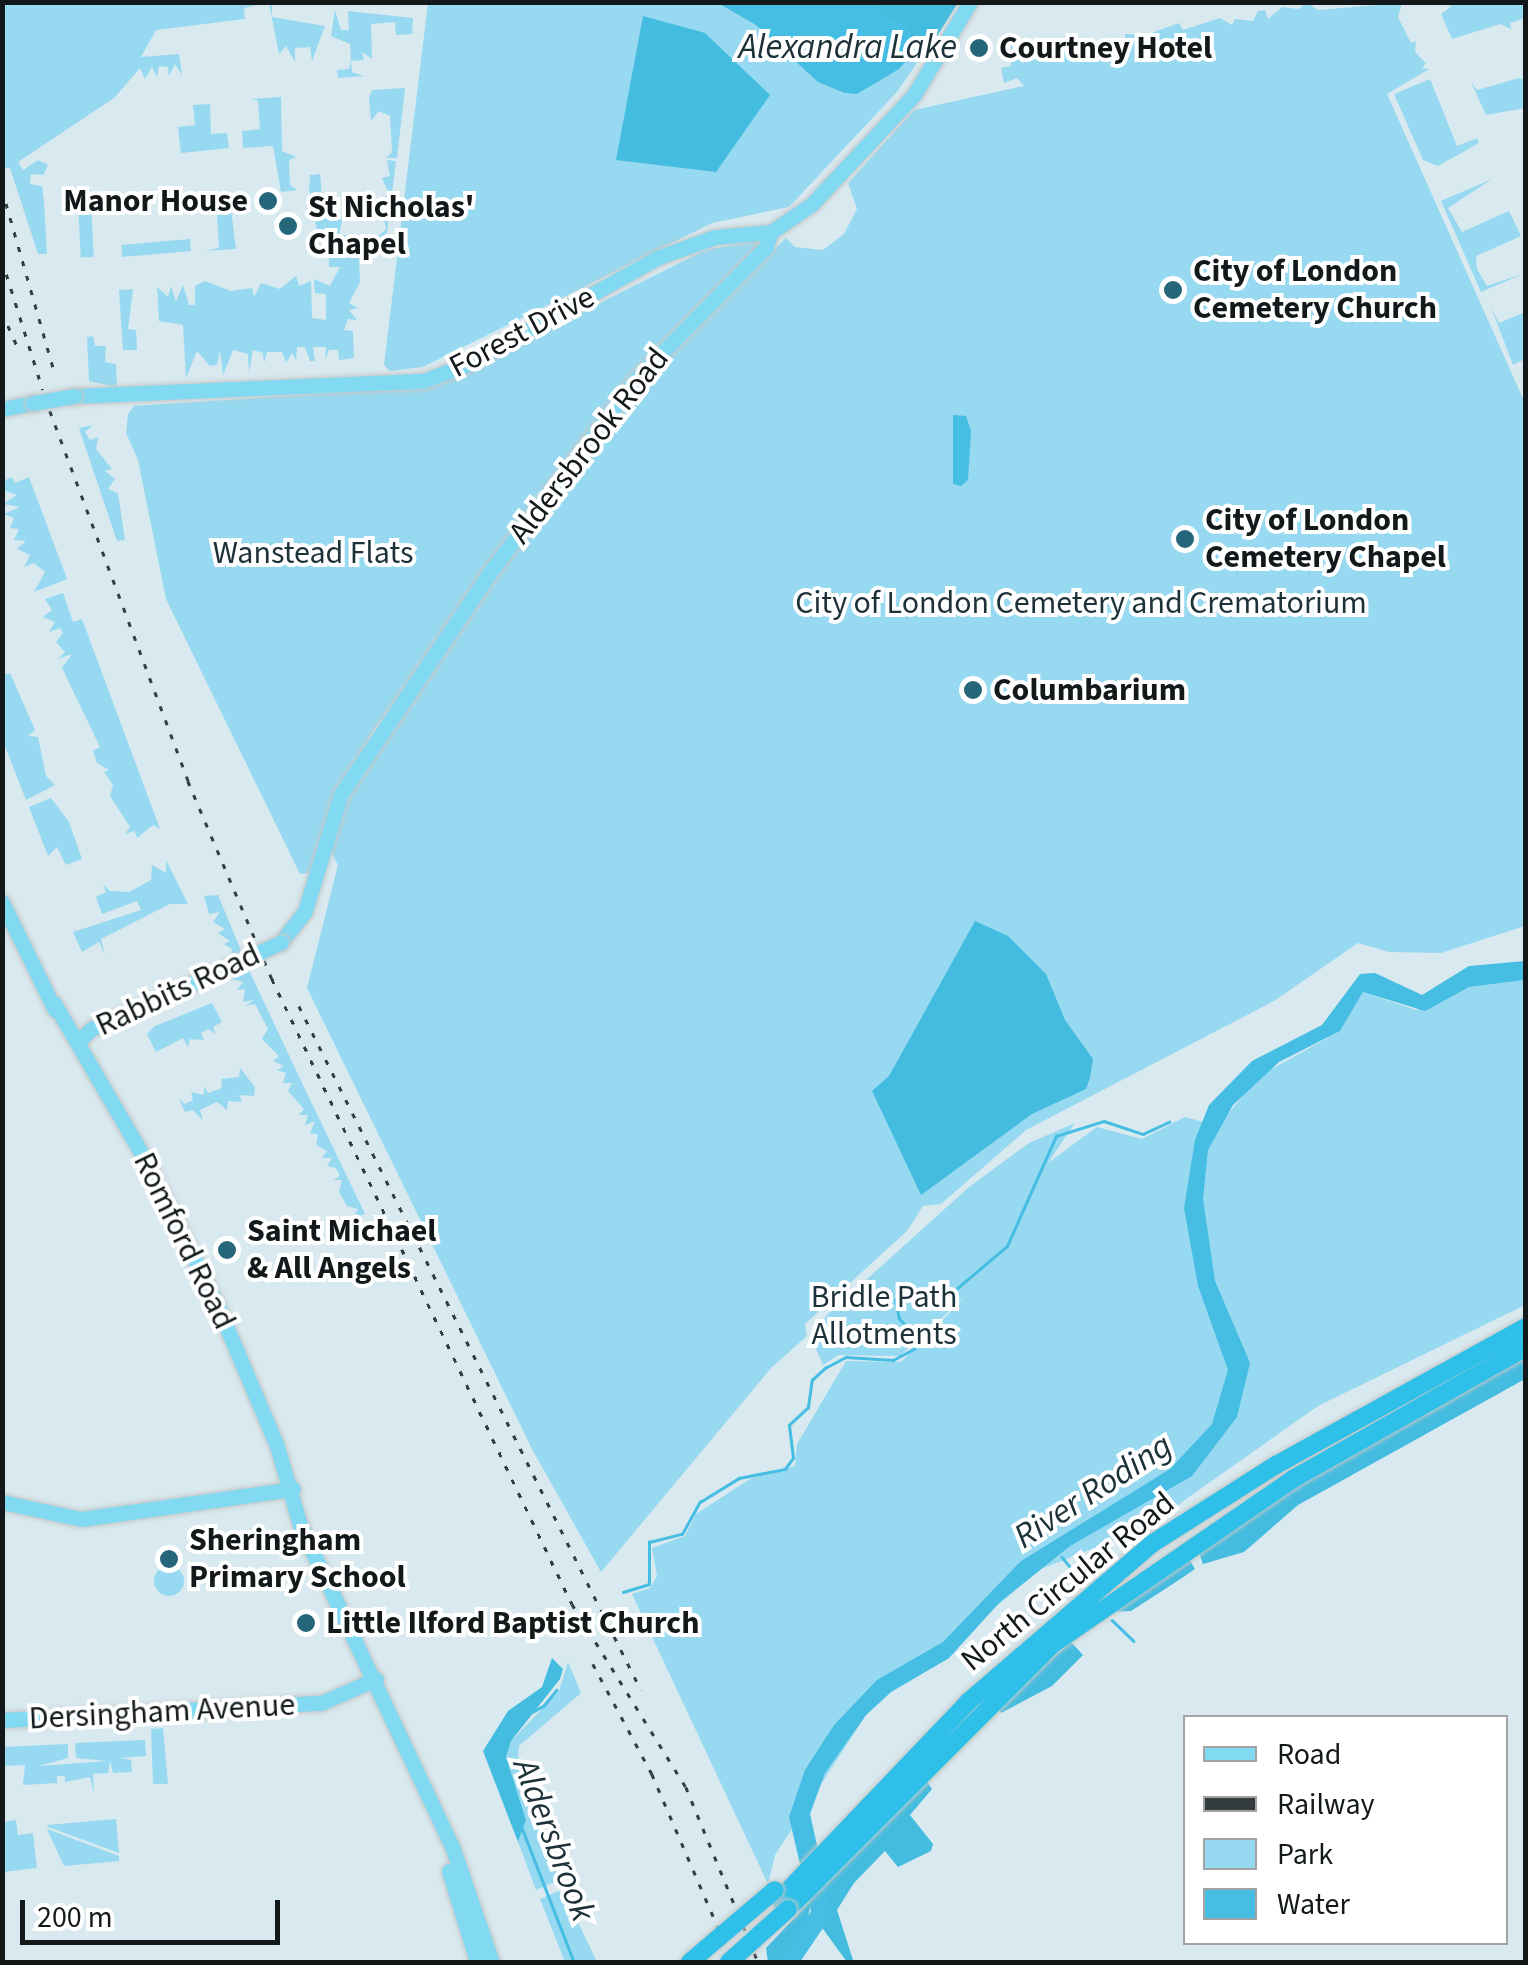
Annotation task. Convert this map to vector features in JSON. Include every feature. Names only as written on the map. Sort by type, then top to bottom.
[{"type":"highway","name":"North Circular Road","points":[[729,1962],[1034,1651],[1153,1543],[1276,1464],[1526,1327]]},
{"type":"highway","name":"North Circular Road","points":[[1034,1651],[1278,1488],[1526,1347]]},
{"type":"highway","name":"North Circular Road","points":[[709,1962],[832,1854]]},
{"type":"highway","points":[[690,1962],[832,1854]]},
{"type":"highway","points":[[747,1962],[832,1854]]},
{"type":"main road","name":"Aldersbrook Road","points":[[282,942],[302,919],[341,794],[377,732],[605,418],[766,247],[771,232],[812,204],[914,96],[970,2]]},
{"type":"main road","name":"Forest Drive","points":[[2,409],[78,396],[423,381],[463,366],[659,258],[715,237],[771,232]]},
{"type":"main road","name":"Romford Road","points":[[2,902],[200,1268],[277,1446],[311,1540],[446,1842],[492,1962]]},
{"type":"main road","name":"Rabbits Road","points":[[78,1042],[90,1029],[282,942]]},
{"type":"main road","points":[[2,1502],[81,1520],[292,1489]]},
{"type":"main road","name":"Dersingham Avenue","points":[[2,1720],[310,1704],[376,1679]]},
{"type":"main road","name":"Romford Road","points":[[446,1842],[477,1962]]},
{"type":"green space","points":[[3,2],[262,4],[244,8],[245,19],[156,30],[141,57],[179,54],[182,75],[175,64],[169,76],[168,67],[159,66],[157,77],[152,67],[145,79],[140,68],[114,98],[18,162],[23,170],[38,160],[48,165],[43,175],[31,174],[30,184],[42,186],[44,202],[47,254],[38,254],[10,168],[3,168]]},
{"type":"green space","points":[[269,3],[284,3],[272,5],[272,17],[325,26],[312,61],[310,47],[295,48],[295,62],[286,46],[279,54]]},
{"type":"green space","points":[[428,3],[958,3],[897,92],[789,207],[712,223],[423,367],[390,371],[384,365]]},
{"type":"green space","name":"City of London Cemetery and Crematorium","points":[[1307,3],[1318,10],[1402,3],[1398,17],[1411,43],[1416,41],[1415,52],[1426,63],[1422,68],[1429,69],[1387,94],[1525,403],[1525,926],[1441,953],[1389,952],[1358,943],[1274,1001],[1026,1130],[941,1204],[923,1206],[907,1231],[805,1324],[807,1336],[771,1368],[601,1572],[532,1449],[307,988],[338,865],[329,849],[346,793],[404,700],[602,431],[684,337],[786,238],[795,247],[823,250],[844,234],[857,209],[848,183],[914,110],[1024,86],[1017,78],[1004,83],[1001,68],[1011,66],[1011,42],[1021,63],[1029,61],[1027,51],[1045,59],[1046,47],[1063,55],[1064,49],[1074,52],[1072,44],[1125,40],[1125,34],[1146,35],[1179,23],[1183,30],[1220,18],[1232,25],[1235,19],[1253,21],[1258,11],[1265,10],[1268,19],[1282,7],[1298,9]]},
{"type":"green space","points":[[1436,3],[1525,3],[1525,18],[1510,23],[1511,29],[1500,24],[1452,39],[1441,14],[1452,6]]},
{"type":"green space","points":[[335,10],[341,30],[349,30],[348,11],[413,18],[412,34],[396,35],[395,22],[371,24],[372,59],[362,52],[364,60],[351,61],[352,72],[364,76],[338,78],[337,70],[349,69],[351,60],[350,44],[331,36]]},
{"type":"green space","points":[[1519,78],[1525,80],[1525,108],[1486,115],[1471,82],[1477,90]]},
{"type":"green space","points":[[1430,79],[1457,146],[1477,138],[1479,143],[1438,166],[1423,160],[1394,94]]},
{"type":"green space","points":[[405,88],[397,158],[386,158],[392,152],[390,116],[379,111],[371,121],[369,98],[372,90]]},
{"type":"green space","points":[[281,97],[282,151],[296,157],[289,160],[290,185],[297,190],[281,192],[273,146],[243,148],[242,131],[260,129],[258,101],[251,99]]},
{"type":"green space","points":[[210,104],[211,134],[227,133],[229,148],[181,153],[178,127],[195,125],[193,105]]},
{"type":"green space","points":[[387,160],[396,161],[386,240],[346,242],[342,235],[380,235],[386,229],[380,201],[389,194],[382,178],[390,176]]},
{"type":"green space","points":[[320,174],[323,209],[343,217],[339,235],[318,236],[309,189],[310,175]]},
{"type":"green space","points":[[1492,179],[1448,208],[1462,232],[1509,211],[1521,236],[1476,256],[1477,269],[1487,286],[1525,273],[1481,292],[1441,201]]},
{"type":"green space","points":[[229,193],[236,249],[205,251],[219,248],[216,195]]},
{"type":"green space","points":[[91,204],[94,257],[81,258],[78,205]]},
{"type":"green space","points":[[190,239],[191,251],[122,257],[121,245]]},
{"type":"green space","name":"Wanstead Flats","points":[[760,240],[764,246],[596,424],[375,728],[336,792],[312,872],[300,874],[166,599],[138,460],[126,433],[128,414],[134,406],[436,386],[705,250]]},
{"type":"green space","points":[[359,256],[360,282],[349,303],[358,308],[349,310],[357,320],[348,319],[344,330],[353,331],[354,358],[339,360],[338,350],[329,350],[325,360],[326,347],[313,347],[315,361],[310,361],[305,347],[297,347],[296,360],[292,353],[286,363],[282,352],[267,352],[264,363],[263,353],[253,350],[249,373],[248,354],[233,350],[223,375],[220,350],[217,365],[210,366],[197,351],[186,378],[183,325],[159,321],[157,287],[168,297],[171,286],[176,301],[183,285],[189,305],[195,305],[195,286],[205,281],[231,291],[252,288],[254,297],[261,283],[280,289],[296,276],[299,286],[311,281],[312,318],[326,320],[326,294],[315,293],[314,279],[330,286],[340,267],[329,267],[329,258]]},
{"type":"green space","points":[[133,289],[128,329],[136,330],[137,350],[123,350],[119,290]]},
{"type":"green space","points":[[1491,307],[1499,323],[1525,312],[1525,359],[1513,365]]},
{"type":"green space","points":[[93,336],[95,346],[106,346],[105,362],[116,364],[117,387],[89,381],[87,337]]},
{"type":"green space","points":[[93,425],[85,432],[90,440],[98,437],[96,449],[112,469],[105,471],[115,479],[108,489],[118,493],[125,540],[117,541],[79,428]]},
{"type":"green space","points":[[12,477],[15,483],[29,477],[67,579],[34,592],[45,572],[34,563],[24,567],[30,555],[17,549],[26,541],[14,540],[19,529],[10,528],[14,518],[4,514],[20,507],[3,504],[17,495],[3,490],[3,481]]},
{"type":"green space","points":[[63,593],[73,622],[82,619],[160,829],[153,825],[137,838],[135,831],[125,834],[130,827],[110,796],[113,785],[104,772],[109,770],[97,763],[93,751],[100,747],[62,668],[72,654],[58,659],[65,652],[56,642],[63,633],[60,628],[49,632],[55,622],[43,617],[52,610],[45,599]]},
{"type":"green space","points":[[10,673],[35,730],[28,736],[38,737],[46,776],[55,785],[26,800],[3,741],[3,675]]},
{"type":"green space","points":[[51,798],[69,822],[82,859],[66,865],[57,847],[48,856],[29,807]]},
{"type":"green space","points":[[166,860],[188,904],[170,904],[101,939],[105,955],[99,942],[82,952],[73,932],[141,910],[137,901],[102,914],[96,897],[106,892],[103,884],[110,891],[129,892],[151,880],[152,865],[166,873]]},
{"type":"green space","points":[[218,895],[242,953],[230,958],[232,949],[224,944],[230,941],[218,933],[225,929],[213,922],[220,912],[209,914],[204,896]]},
{"type":"green space","points":[[247,966],[365,1214],[353,1218],[358,1209],[347,1206],[339,1192],[342,1180],[333,1180],[340,1176],[336,1168],[327,1166],[332,1158],[322,1158],[327,1151],[316,1145],[318,1134],[310,1134],[315,1121],[305,1125],[308,1115],[299,1115],[304,1109],[288,1091],[292,1083],[283,1083],[286,1073],[277,1070],[284,1066],[273,1061],[279,1056],[262,1039],[268,1029],[255,1004],[245,1006],[254,1000],[243,1002],[245,989],[237,990],[243,982],[232,979]]},
{"type":"green space","name":"Bridle Path Allotments","points":[[1525,980],[1525,1305],[1318,1406],[1145,1528],[1041,1569],[987,1614],[949,1658],[891,1692],[866,1715],[775,1855],[768,1884],[632,1594],[650,1588],[657,1576],[652,1548],[685,1536],[696,1514],[750,1479],[795,1466],[797,1444],[846,1361],[901,1362],[968,1294],[900,1356],[839,1355],[823,1365],[814,1344],[825,1317],[969,1187],[1029,1143],[1075,1123],[1048,1163],[1097,1127],[1142,1139],[1185,1117],[1218,1126],[1259,1076],[1340,1031],[1363,992],[1416,1010],[1469,987]]},
{"type":"green space","points":[[212,1003],[222,1022],[213,1027],[216,1034],[208,1029],[201,1033],[204,1040],[190,1039],[188,1047],[183,1038],[156,1052],[147,1034],[155,1026]]},
{"type":"green space","points":[[240,1068],[255,1087],[254,1096],[239,1095],[242,1102],[228,1101],[227,1110],[217,1102],[206,1107],[200,1110],[203,1121],[193,1110],[185,1112],[179,1098],[185,1104],[193,1100],[191,1092],[204,1095],[204,1086],[208,1093],[222,1088],[221,1079],[239,1077]]},
{"type":"green space","points":[[169,1566],[180,1570],[184,1581],[180,1592],[169,1596],[158,1592],[154,1581],[158,1570]]},
{"type":"green space","points":[[568,1662],[581,1693],[519,1746],[518,1763],[559,1880],[536,1890],[518,1842],[526,1820],[506,1757],[511,1741],[559,1691]]},
{"type":"green space","points":[[163,1728],[168,1784],[153,1784],[151,1729]]},
{"type":"green space","points":[[145,1740],[146,1756],[120,1758],[131,1760],[132,1772],[113,1773],[110,1761],[108,1773],[93,1774],[94,1793],[90,1777],[65,1782],[65,1776],[57,1776],[57,1783],[23,1785],[25,1765],[3,1766],[3,1747],[68,1744],[68,1758],[39,1766],[108,1761],[76,1758],[75,1743]]},
{"type":"green space","points":[[116,1819],[119,1853],[47,1825]]},
{"type":"green space","points":[[16,1820],[18,1835],[33,1833],[37,1868],[3,1872],[3,1822]]},
{"type":"green space","points":[[47,1829],[119,1856],[119,1861],[64,1866]]},
{"type":"green space","points":[[558,1891],[565,1895],[597,1962],[565,1962],[540,1899]]},
{"type":"shaded area","points":[[871,3],[958,3],[932,44],[913,47],[908,28],[883,17]]},
{"type":"shaded area","points":[[643,16],[705,33],[770,95],[716,172],[616,160]]},
{"type":"shaded area","points":[[975,921],[1008,936],[1046,974],[1065,1020],[1093,1059],[1090,1078],[1086,1089],[1032,1114],[921,1195],[872,1091],[889,1076]]},
{"type":"shaded area","points":[[1525,1357],[1525,1379],[1298,1505],[1244,1552],[1203,1564],[1198,1550],[1246,1516]]},
{"type":"shaded area","points":[[1189,1559],[1195,1569],[1182,1578],[1131,1611],[1109,1612]]},
{"type":"shaded area","points":[[1071,1642],[1083,1655],[1052,1686],[1001,1713],[997,1706]]},
{"type":"shaded area","points":[[552,1658],[563,1669],[560,1679],[511,1741],[506,1757],[526,1820],[518,1842],[483,1751],[508,1711],[542,1687]]},
{"type":"shaded area","points":[[925,1779],[932,1789],[910,1815],[933,1844],[931,1851],[898,1867],[885,1851],[854,1883],[837,1910],[853,1960],[847,1962],[823,1929],[825,1885]]},
{"type":"shaded area","points":[[811,1900],[808,1919],[784,1962],[768,1962],[766,1948]]},
{"type":"water","name":"Alexandra Lake","points":[[718,3],[871,3],[883,17],[908,28],[914,52],[899,69],[857,94],[845,93],[818,82],[756,25]]},
{"type":"water","points":[[953,415],[966,416],[971,431],[968,480],[961,486],[953,484]]},
{"type":"water","points":[[1525,961],[1525,980],[1469,987],[1425,1011],[1363,992],[1340,1031],[1279,1062],[1233,1105],[1208,1150],[1203,1199],[1215,1281],[1250,1363],[1237,1417],[1192,1476],[1070,1546],[1000,1602],[949,1658],[891,1692],[866,1715],[825,1773],[810,1814],[828,1894],[823,1928],[800,1962],[784,1962],[811,1911],[789,1817],[805,1770],[834,1725],[877,1680],[943,1642],[1021,1561],[1170,1469],[1212,1424],[1228,1370],[1198,1286],[1184,1208],[1195,1140],[1209,1105],[1252,1061],[1322,1025],[1360,974],[1375,973],[1422,995],[1469,966]]},
{"type":"pier","points":[[598,1597],[607,1614],[575,1637],[567,1623]]},
{"type":"waterway","name":"Aldersbrook","points":[[623,1592],[649,1584],[649,1542],[682,1534],[700,1502],[739,1478],[785,1469],[793,1458],[789,1425],[808,1407],[812,1380],[825,1368],[846,1357],[893,1360],[914,1349],[916,1336],[899,1319],[895,1300],[915,1291],[942,1301],[1007,1246],[1056,1136],[1104,1121],[1143,1134],[1169,1122]]},
{"type":"waterway","name":"River Roding","points":[[1062,1557],[1071,1568]]},
{"type":"waterway","points":[[1112,1620],[1134,1641]]},
{"type":"waterway","name":"Aldersbrook","points":[[557,1690],[544,1706],[503,1729],[493,1753],[574,1962]]},
{"type":"railway","points":[[2,189],[55,374]]},
{"type":"railway","points":[[2,260],[43,390]]},
{"type":"railway","points":[[2,312],[17,346]]},
{"type":"railway","points":[[50,411],[188,781],[272,979],[572,1604],[686,1787],[758,1962]]},
{"type":"railway","points":[[299,1006],[641,1690]]},
{"type":"railway","points":[[593,1664],[652,1774],[733,1962]]},
{"type":"place","name":"Courtney Hotel","points":[[979,48]]},
{"type":"place","name":"Manor House","points":[[268,201]]},
{"type":"place","name":"St Nicholas' Chapel","points":[[288,226]]},
{"type":"place","name":"City of London Cemetery Church","points":[[1173,290]]},
{"type":"place","name":"City of London Cemetery Chapel","points":[[1185,539]]},
{"type":"place","name":"Columbarium","points":[[973,690]]},
{"type":"place","name":"Saint Michael & All Angels","points":[[227,1250]]},
{"type":"place","name":"Sheringham Primary School","points":[[169,1559]]},
{"type":"place","name":"Little Ilford Baptist Church","points":[[306,1623]]}]
